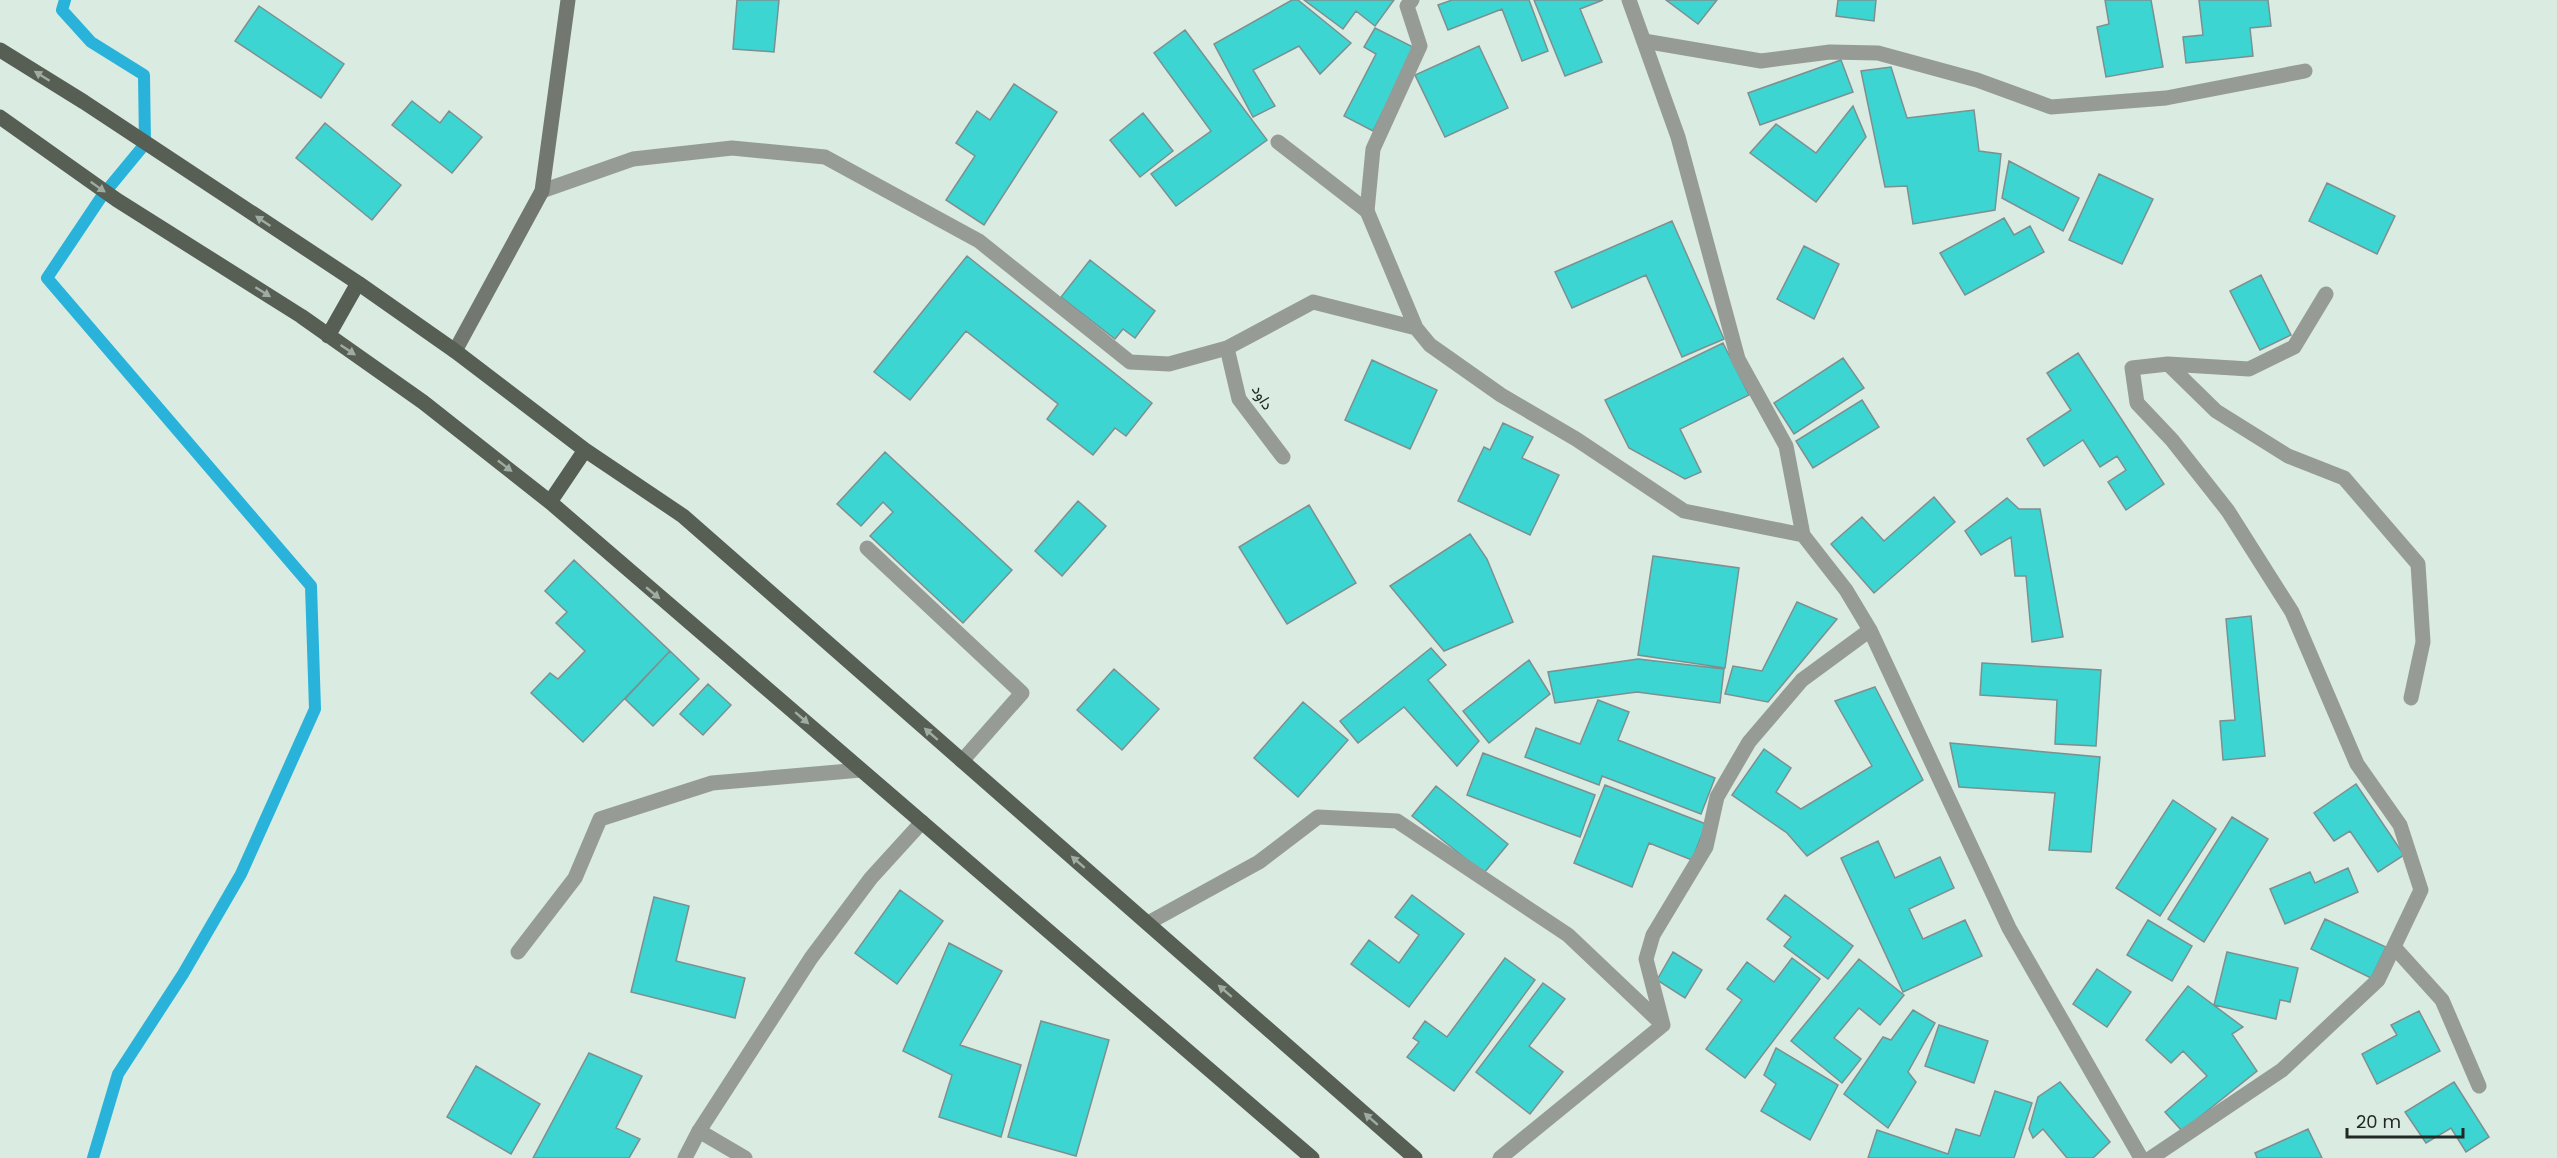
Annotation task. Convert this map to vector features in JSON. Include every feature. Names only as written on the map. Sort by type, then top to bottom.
[{"type":"main road","points":[[0,50],[84,102],[358,283],[455,351],[585,450],[683,516],[1415,1158]]},
{"type":"main road","points":[[0,117],[117,200],[301,316],[423,402],[550,502],[1312,1158]]},
{"type":"main road","points":[[328,336],[358,283]]},
{"type":"main road","points":[[550,502],[585,450]]},
{"type":"street","points":[[455,351],[542,191],[568,0]]},
{"type":"street","points":[[1412,0],[1407,6],[1420,46],[1373,149],[1368,211],[1416,328],[1430,345],[1502,395],[1576,439],[1684,511],[1803,535]]},
{"type":"street","points":[[1629,0],[1678,137],[1738,359],[1786,446],[1803,535],[1846,590],[1870,630],[2009,928],[2141,1158]]},
{"type":"street","points":[[1644,41],[1761,61],[1830,52],[1878,53],[1977,80],[2051,107],[2166,98],[2305,71]]},
{"type":"street","points":[[1278,142],[1368,211]]},
{"type":"street","points":[[542,191],[633,159],[732,148],[825,158],[979,241],[1130,362],[1169,364],[1227,348],[1312,303],[1416,328]]},
{"type":"street","points":[[2151,1158],[2282,1070],[2378,980],[2421,890],[2400,825],[2357,764],[2292,612],[2228,511],[2172,440],[2136,403],[2132,368],[2168,364],[2249,369],[2294,347],[2326,294]]},
{"type":"street","name":"داود","points":[[1227,348],[1239,399],[1283,457]]},
{"type":"street","points":[[2168,364],[2216,411],[2288,456],[2344,478],[2418,564],[2423,642],[2411,698]]},
{"type":"street","points":[[867,548],[1022,693],[962,760]]},
{"type":"street","points":[[1663,1025],[1646,959],[1653,934],[1706,847],[1717,797],[1749,742],[1802,680],[1870,630]]},
{"type":"street","points":[[518,952],[575,878],[600,819],[712,783],[861,770]]},
{"type":"street","points":[[1148,923],[1259,862],[1318,817],[1397,821],[1568,934],[1663,1025]]},
{"type":"street","points":[[686,1158],[699,1131],[811,958],[871,878],[922,822]]},
{"type":"street","points":[[2394,947],[2442,1000],[2479,1086]]},
{"type":"street","points":[[1500,1158],[1663,1025]]},
{"type":"street","points":[[699,1131],[745,1158]]},
{"type":"building","points":[[737,0],[779,0],[774,52],[733,49]]},
{"type":"building","points":[[1292,0],[1298,0],[1351,43],[1320,74],[1299,46],[1253,70],[1275,106],[1253,117],[1214,44]]},
{"type":"building","points":[[1304,0],[1394,0],[1375,26],[1356,11],[1343,29]]},
{"type":"building","points":[[1452,0],[1529,0],[1548,51],[1522,61],[1502,9],[1448,30],[1438,5]]},
{"type":"building","points":[[1534,0],[1603,0],[1580,9],[1602,62],[1565,76]]},
{"type":"building","points":[[1666,0],[1717,0],[1698,24]]},
{"type":"building","points":[[1838,0],[1876,0],[1874,21],[1836,16]]},
{"type":"building","points":[[2105,0],[2151,0],[2163,67],[2106,77],[2097,27],[2109,24]]},
{"type":"building","points":[[2199,0],[2268,0],[2271,26],[2250,28],[2253,56],[2186,63],[2183,37],[2203,35]]},
{"type":"building","points":[[259,6],[344,64],[321,98],[235,41]]},
{"type":"building","points":[[1375,28],[1415,48],[1373,131],[1344,116],[1376,54],[1364,47]]},
{"type":"building","points":[[1185,30],[1267,140],[1176,206],[1151,174],[1211,131],[1154,53]]},
{"type":"building","points":[[1479,46],[1508,108],[1445,137],[1415,75]]},
{"type":"building","points":[[1841,60],[1853,92],[1760,125],[1748,93]]},
{"type":"building","points":[[1891,67],[1907,118],[1974,110],[1979,151],[2001,154],[1995,210],[1913,224],[1907,186],[1885,187],[1861,71]]},
{"type":"building","points":[[1014,84],[1057,112],[984,225],[946,200],[975,156],[956,143],[977,111],[990,120]]},
{"type":"building","points":[[412,101],[440,123],[449,111],[482,137],[452,173],[392,125]]},
{"type":"building","points":[[1853,106],[1866,137],[1816,202],[1750,153],[1776,124],[1816,153]]},
{"type":"building","points":[[1143,113],[1173,151],[1140,177],[1110,140]]},
{"type":"building","points":[[325,123],[401,185],[372,220],[296,158]]},
{"type":"building","points":[[2009,161],[2079,198],[2063,231],[2002,198]]},
{"type":"building","points":[[2099,174],[2153,199],[2122,264],[2069,240]]},
{"type":"building","points":[[2327,183],[2395,216],[2377,254],[2309,221]]},
{"type":"building","points":[[2004,218],[2014,235],[2030,226],[2044,252],[1965,295],[1940,253]]},
{"type":"building","points":[[1672,221],[1724,339],[1682,357],[1646,275],[1572,308],[1555,272]]},
{"type":"building","points":[[1804,246],[1839,264],[1814,319],[1777,299]]},
{"type":"building","points":[[967,256],[1152,403],[1126,436],[1115,428],[1093,455],[1047,419],[1058,404],[966,331],[910,400],[874,372]]},
{"type":"building","points":[[1090,260],[1155,311],[1135,338],[1123,329],[1115,339],[1061,297]]},
{"type":"building","points":[[2261,275],[2291,335],[2260,350],[2230,291]]},
{"type":"building","points":[[1723,343],[1749,395],[1680,429],[1701,472],[1685,479],[1629,448],[1605,400]]},
{"type":"building","points":[[2078,353],[2164,484],[2126,510],[2108,482],[2126,470],[2117,456],[2100,467],[2083,440],[2044,466],[2027,439],[2071,410],[2047,373]]},
{"type":"building","points":[[1843,358],[1864,388],[1794,434],[1774,403]]},
{"type":"building","points":[[1372,360],[1437,390],[1410,449],[1345,420]]},
{"type":"building","points":[[1862,400],[1879,427],[1813,468],[1796,441]]},
{"type":"building","points":[[1503,423],[1533,437],[1522,458],[1559,475],[1530,535],[1458,501],[1484,447],[1490,450]]},
{"type":"building","points":[[885,452],[1012,570],[963,623],[870,536],[893,512],[883,502],[861,526],[837,504]]},
{"type":"building","points":[[1934,497],[1955,522],[1874,593],[1831,544],[1862,517],[1884,541]]},
{"type":"building","points":[[2007,498],[2019,509],[2040,509],[2063,637],[2032,642],[2026,576],[2015,576],[2011,537],[1981,555],[1965,531]]},
{"type":"building","points":[[1078,501],[1106,526],[1062,576],[1035,551]]},
{"type":"building","points":[[1309,505],[1356,583],[1287,624],[1239,547]]},
{"type":"building","points":[[1470,534],[1487,559],[1513,622],[1444,651],[1390,586]]},
{"type":"building","points":[[1653,556],[1739,568],[1725,668],[1638,655]]},
{"type":"building","points":[[574,560],[670,651],[583,742],[531,693],[550,673],[558,679],[585,651],[556,623],[567,612],[545,591]]},
{"type":"building","points":[[1797,602],[1837,619],[1768,702],[1725,694],[1733,666],[1762,671]]},
{"type":"building","points":[[2251,616],[2265,756],[2223,760],[2220,721],[2235,720],[2226,619]]},
{"type":"building","points":[[1431,648],[1446,665],[1428,680],[1479,741],[1457,766],[1404,707],[1358,743],[1340,721]]},
{"type":"building","points":[[670,651],[699,679],[653,726],[625,699]]},
{"type":"building","points":[[1638,659],[1724,669],[1720,703],[1637,692],[1555,703],[1548,672]]},
{"type":"building","points":[[1529,660],[1550,694],[1489,743],[1463,711]]},
{"type":"building","points":[[1982,663],[2101,670],[2096,746],[2055,744],[2057,700],[1980,695]]},
{"type":"building","points":[[1114,669],[1159,709],[1122,750],[1077,710]]},
{"type":"building","points":[[708,684],[731,705],[703,735],[680,714]]},
{"type":"building","points":[[1875,687],[1923,780],[1807,856],[1787,833],[1732,795],[1764,749],[1791,768],[1776,792],[1801,809],[1872,766],[1835,701]]},
{"type":"building","points":[[1598,700],[1629,712],[1618,740],[1715,778],[1701,814],[1602,776],[1599,785],[1525,757],[1536,728],[1580,744]]},
{"type":"building","points":[[1303,702],[1348,740],[1298,797],[1254,758]]},
{"type":"building","points":[[1950,743],[2100,757],[2091,852],[2049,850],[2055,793],[1959,787]]},
{"type":"building","points":[[1483,753],[1595,795],[1580,837],[1467,795]]},
{"type":"building","points":[[2356,784],[2404,855],[2378,872],[2350,831],[2334,841],[2314,813]]},
{"type":"building","points":[[1605,785],[1706,824],[1692,860],[1649,843],[1632,887],[1574,863]]},
{"type":"building","points":[[1436,786],[1508,844],[1484,873],[1412,816]]},
{"type":"building","points":[[2173,800],[2216,829],[2160,916],[2116,888]]},
{"type":"building","points":[[2232,817],[2268,839],[2204,942],[2168,919]]},
{"type":"building","points":[[1878,841],[1895,878],[1940,857],[1954,888],[1909,909],[1923,939],[1965,920],[1982,956],[1903,992],[1841,858]]},
{"type":"building","points":[[2348,868],[2358,892],[2285,924],[2270,889],[2310,872],[2315,883]]},
{"type":"building","points":[[900,890],[943,921],[897,984],[855,953]]},
{"type":"building","points":[[1412,895],[1464,934],[1409,1007],[1351,964],[1369,940],[1399,963],[1419,935],[1395,917]]},
{"type":"building","points":[[1785,895],[1853,946],[1828,979],[1784,946],[1791,937],[1767,919]]},
{"type":"building","points":[[654,897],[689,906],[676,961],[745,978],[735,1018],[631,992]]},
{"type":"building","points":[[2325,919],[2386,947],[2371,978],[2311,949]]},
{"type":"building","points":[[2148,920],[2192,946],[2172,981],[2127,955]]},
{"type":"building","points":[[949,943],[1002,971],[960,1045],[1021,1065],[1001,1137],[939,1117],[952,1075],[903,1051]]},
{"type":"building","points":[[1673,952],[1702,970],[1685,998],[1657,980]]},
{"type":"building","points":[[2227,952],[2298,968],[2290,1002],[2280,1000],[2276,1019],[2214,1005]]},
{"type":"building","points":[[1505,958],[1535,980],[1454,1091],[1407,1057],[1419,1042],[1413,1038],[1425,1021],[1447,1037]]},
{"type":"building","points":[[1792,958],[1820,979],[1745,1078],[1706,1049],[1742,1000],[1727,989],[1747,962],[1774,982]]},
{"type":"building","points":[[1859,959],[1904,995],[1880,1025],[1859,1008],[1834,1038],[1861,1059],[1842,1083],[1791,1041]]},
{"type":"building","points":[[2097,969],[2131,992],[2107,1027],[2073,1004]]},
{"type":"building","points":[[1543,983],[1565,999],[1529,1046],[1563,1072],[1530,1114],[1476,1072]]},
{"type":"building","points":[[2188,986],[2243,1027],[2232,1034],[2257,1071],[2182,1131],[2165,1112],[2207,1076],[2183,1051],[2171,1063],[2146,1040]]},
{"type":"building","points":[[1913,1010],[1935,1023],[1908,1072],[1916,1082],[1888,1128],[1844,1094],[1883,1037],[1891,1040]]},
{"type":"building","points":[[2419,1011],[2440,1051],[2377,1084],[2362,1054],[2397,1035],[2391,1025]]},
{"type":"building","points":[[1041,1021],[1109,1040],[1076,1156],[1008,1137]]},
{"type":"building","points":[[1939,1025],[1988,1041],[1974,1083],[1925,1066]]},
{"type":"building","points":[[1776,1048],[1838,1085],[1810,1140],[1761,1111],[1776,1084],[1764,1075]]},
{"type":"building","points":[[589,1053],[642,1076],[616,1128],[640,1139],[629,1158],[533,1158]]},
{"type":"building","points":[[476,1066],[540,1104],[511,1154],[447,1117]]},
{"type":"building","points":[[2060,1082],[2110,1142],[2093,1158],[2067,1158],[2043,1129],[2033,1138],[2029,1129],[2038,1097]]},
{"type":"building","points":[[2454,1082],[2489,1137],[2466,1152],[2451,1128],[2426,1143],[2405,1112]]},
{"type":"building","points":[[1995,1091],[2032,1103],[2014,1158],[1868,1158],[1877,1130],[1948,1154],[1956,1129],[1980,1136]]},
{"type":"building","points":[[2308,1129],[2322,1158],[2257,1158],[2255,1153]]},
{"type":"waterway","points":[[65,0],[62,10],[91,42],[144,75],[145,144],[102,196],[47,278],[311,586],[315,709],[241,874],[183,974],[118,1074],[93,1158]]}]
